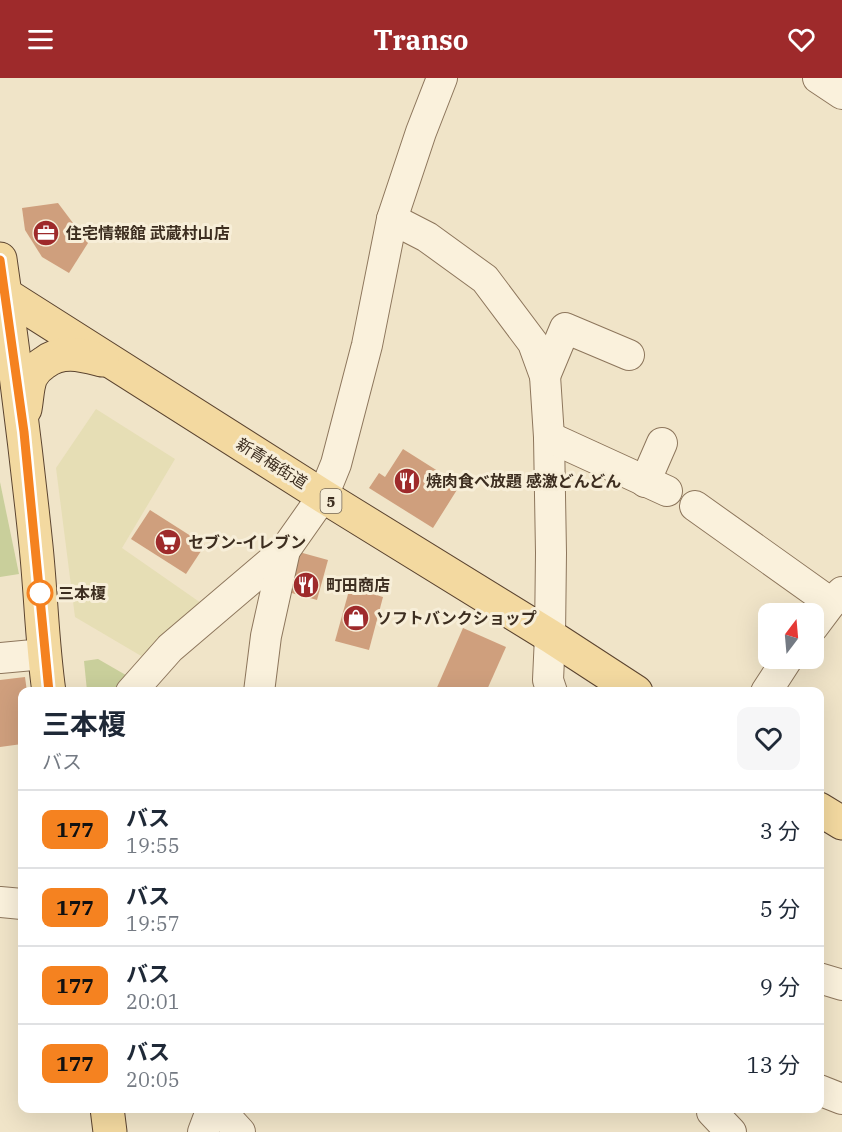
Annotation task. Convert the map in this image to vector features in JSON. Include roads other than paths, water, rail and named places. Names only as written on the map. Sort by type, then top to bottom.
[{"type":"main road","points":[[0,260],[24,432],[48,687]]},
{"type":"main road","name":"新青梅街道","points":[[3,292],[628,687]]},
{"type":"main road","points":[[24,432],[25,409],[32,376],[50,358],[74,353],[113,362]]},
{"type":"main road","points":[[824,812],[842,824]]},
{"type":"main road","points":[[108,1113],[110,1132]]},
{"type":"street","points":[[135,687],[170,648],[285,550],[323,496],[336,464],[364,356],[392,219],[442,78]]},
{"type":"street","points":[[818,78],[842,94]]},
{"type":"street","points":[[392,219],[428,237],[485,279],[533,344],[545,376],[549,437],[551,553],[548,680],[550,687]]},
{"type":"street","points":[[545,376],[565,328],[629,355]]},
{"type":"street","points":[[549,437],[656,486],[662,443]]},
{"type":"street","points":[[695,506],[837,597],[824,613]]},
{"type":"street","points":[[260,687],[266,636],[285,550]]},
{"type":"street","points":[[0,658],[44,654]]},
{"type":"street","points":[[769,687],[781,669]]},
{"type":"street","points":[[0,902],[18,904]]},
{"type":"street","points":[[824,980],[842,985]]},
{"type":"street","points":[[824,1094],[839,1108]]},
{"type":"street","points":[[203,1132],[210,1113]]},
{"type":"street","points":[[223,1113],[240,1132]]},
{"type":"street","points":[[713,1113],[731,1132]]},
{"type":"place","name":"住宅情報館 武蔵村山店","points":[[46,233]]},
{"type":"place","name":"焼肉食べ放題 感激どんどん","points":[[407,481]]},
{"type":"place","name":"セブン-イレブン","points":[[168,542]]},
{"type":"place","name":"町田商店","points":[[306,585]]},
{"type":"place","name":"三本榎","points":[[40,593]]},
{"type":"place","name":"ソフトバンクショップ","points":[[356,618]]}]
